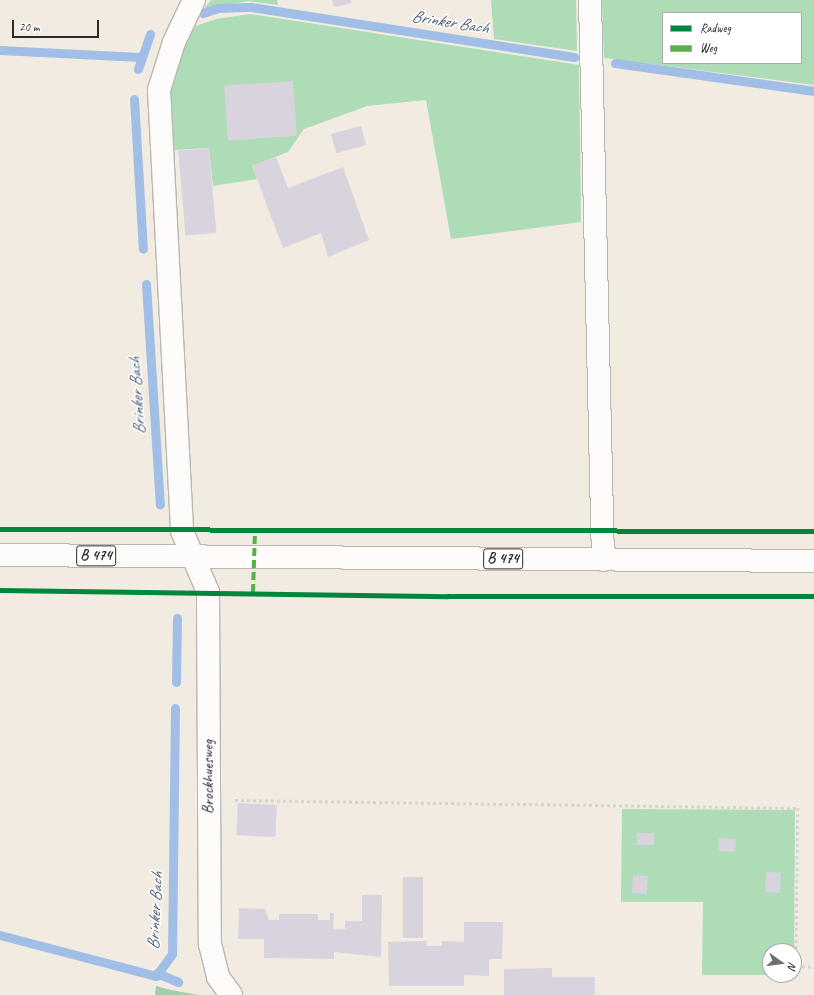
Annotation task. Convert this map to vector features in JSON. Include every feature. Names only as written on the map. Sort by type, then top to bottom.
[{"type":"street","name":"Brockhuesweg","points":[[194,0],[174,42],[159,90],[182,531],[208,592],[210,944],[218,977],[231,995]]},
{"type":"street","points":[[590,0],[603,560]]},
{"type":"street","name":"B 474","points":[[0,555],[814,561]]},
{"type":"path","points":[[208,799],[798,808],[796,966],[814,966]]},
{"type":"green space","points":[[211,0],[277,0],[278,5],[249,1],[204,9]]},
{"type":"green space","points":[[491,0],[576,0],[577,51],[494,39]]},
{"type":"green space","points":[[602,0],[814,0],[814,85],[604,58]]},
{"type":"green space","points":[[250,14],[579,65],[581,222],[451,239],[426,100],[367,106],[304,129],[288,152],[252,166],[257,179],[213,186],[209,148],[173,150],[168,89],[190,28],[216,19]]},
{"type":"green space","points":[[622,809],[795,810],[794,943],[762,943],[762,975],[702,975],[703,902],[621,902]]},
{"type":"green space","points":[[156,986],[171,990],[198,995],[155,995]]},
{"type":"building","points":[[332,0],[351,0],[352,3],[334,7]]},
{"type":"building","points":[[293,81],[297,136],[228,141],[224,86]]},
{"type":"building","points":[[361,126],[366,145],[336,153],[331,134]]},
{"type":"building","points":[[209,148],[216,233],[186,235],[178,151]]},
{"type":"building","points":[[276,157],[288,188],[343,167],[369,240],[328,257],[321,233],[283,248],[252,166]]},
{"type":"building","points":[[238,803],[277,805],[275,837],[236,835]]},
{"type":"building","points":[[637,833],[654,833],[654,845],[637,845]]},
{"type":"building","points":[[719,838],[736,839],[735,852],[718,851]]},
{"type":"building","points":[[766,872],[781,873],[780,893],[765,892]]},
{"type":"building","points":[[633,875],[648,876],[647,894],[632,893]]},
{"type":"building","points":[[403,877],[423,877],[423,938],[403,938]]},
{"type":"building","points":[[362,895],[382,895],[381,957],[334,952],[334,959],[264,958],[264,939],[238,939],[239,908],[265,909],[269,920],[279,920],[279,914],[318,914],[318,920],[330,920],[330,913],[334,913],[333,929],[345,929],[345,921],[362,921]]},
{"type":"building","points":[[464,922],[503,922],[502,959],[489,959],[489,976],[464,975],[464,986],[389,986],[388,942],[427,941],[426,946],[442,946],[442,941],[464,942]]},
{"type":"building","points":[[552,968],[552,977],[595,977],[595,995],[504,995],[504,969]]},
{"type":"waterway","name":"Brinker Bach","points":[[203,13],[218,8],[251,7],[574,57]]},
{"type":"waterway","name":"Brinker Bach","points":[[138,69],[150,34]]},
{"type":"waterway","points":[[0,50],[140,57]]},
{"type":"waterway","name":"Brinker Bach","points":[[615,63],[814,91]]},
{"type":"waterway","name":"Brinker Bach","points":[[134,99],[143,249]]},
{"type":"waterway","name":"Brinker Bach","points":[[146,284],[160,505]]},
{"type":"waterway","name":"Brinker Bach","points":[[176,682],[177,618]]},
{"type":"waterway","name":"Brinker Bach","points":[[0,935],[156,976],[172,954],[175,708]]},
{"type":"waterway","points":[[157,973],[178,982]]},
{"type":"marked path","points":[[253,592],[255,532]]},
{"type":"cycle path","points":[[0,529],[814,531]]},
{"type":"cycle path","points":[[0,590],[448,596],[814,596]]}]
